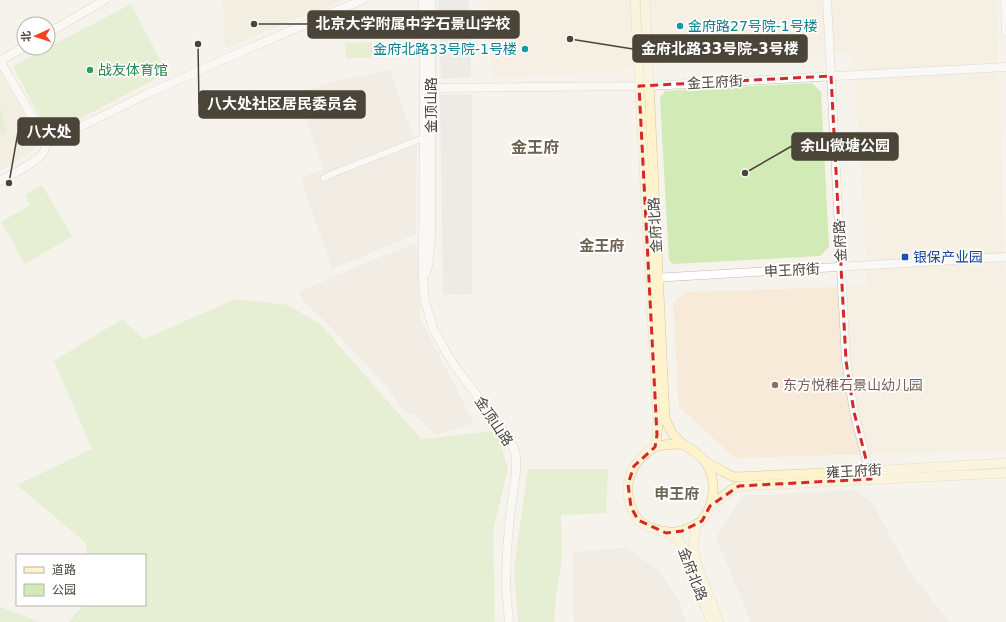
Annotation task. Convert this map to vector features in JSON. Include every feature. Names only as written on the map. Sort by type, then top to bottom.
[{"type":"main road","name":"金府北路","points":[[635,0],[644,86],[654,278],[658,422],[655,447]]},
{"type":"main road","name":"金府北路","points":[[644,86],[645,0]]},
{"type":"main road","name":"金府北路","points":[[654,278],[665,419],[672,433],[682,444]]},
{"type":"main road","points":[[682,444],[706,462],[712,477],[713,490],[710,506],[702,521],[682,531],[666,532],[646,526],[638,520],[631,507],[628,495],[630,475],[634,466],[647,452],[655,447],[682,444]]},
{"type":"main road","name":"雍王府街","points":[[706,462],[734,477],[1006,473]]},
{"type":"main road","name":"雍王府街","points":[[710,506],[731,490],[739,486],[1006,463]]},
{"type":"main road","name":"金府北路","points":[[697,524],[692,545],[696,562],[719,622]]},
{"type":"main road","name":"金府北路","points":[[666,532],[678,538],[686,552],[702,599],[712,622]]},
{"type":"street","points":[[56,28],[105,0]]},
{"type":"street","points":[[46,144],[147,94],[362,0]]},
{"type":"street","name":"金顶山路","points":[[423,0],[428,88]]},
{"type":"street","name":"金顶山路","points":[[431,0],[423,281],[425,301],[433,328],[440,342],[454,365],[500,426],[513,446],[516,456],[516,472],[507,550],[506,586],[509,622]]},
{"type":"street","name":"金府路","points":[[827,0],[846,361],[854,412],[870,475]]},
{"type":"street","points":[[1005,0],[1006,31]]},
{"type":"street","points":[[0,181],[38,158],[44,152],[46,144],[43,135],[0,61],[16,52]]},
{"type":"street","name":"金王府街","points":[[428,88],[644,86],[1006,66]]},
{"type":"street","points":[[324,178],[427,136]]},
{"type":"street","name":"申王府街","points":[[654,278],[1006,257]]},
{"type":"highlighted area","points":[[831,76],[846,361],[854,412],[871,479],[739,486],[710,506],[702,521],[682,531],[666,533],[638,520],[631,507],[628,484],[634,466],[655,447],[657,435],[639,86]]},
{"type":"shaded area","points":[[223,0],[344,0],[225,48]]},
{"type":"shaded area","points":[[438,0],[469,0],[471,77],[441,79]]},
{"type":"shaded area","points":[[489,0],[996,0],[1006,299],[1006,450],[735,458],[679,407],[673,303],[686,292],[868,286],[854,63],[848,53],[675,62],[622,67],[621,71],[492,78]]},
{"type":"shaded area","points":[[390,70],[417,148],[416,234],[332,269],[301,178],[323,169],[297,94],[335,81]]},
{"type":"shaded area","points":[[0,71],[42,144],[0,171]]},
{"type":"shaded area","points":[[472,94],[472,294],[443,295],[440,95]]},
{"type":"shaded area","points":[[417,243],[420,318],[474,423],[436,435],[414,414],[403,411],[387,387],[324,320],[304,302],[299,292],[367,262]]},
{"type":"shaded area","points":[[854,490],[872,502],[908,569],[949,622],[751,622],[716,538],[742,496]]},
{"type":"shaded area","points":[[627,548],[659,571],[680,603],[679,605],[686,622],[574,622],[573,552]]},
{"type":"green space","name":"战友体育馆","points":[[131,4],[167,73],[49,135],[13,66],[32,56],[56,56],[56,43]]},
{"type":"green space","points":[[372,42],[372,58],[346,58],[345,43]]},
{"type":"green space","points":[[812,83],[821,92],[829,247],[820,256],[673,264],[669,260],[660,98],[665,91]]},
{"type":"green space","points":[[0,106],[7,133],[0,135]]},
{"type":"green space","points":[[42,185],[72,236],[25,264],[1,222],[30,205],[25,195]]},
{"type":"green space","points":[[236,299],[288,305],[321,325],[421,439],[497,431],[508,469],[493,530],[495,622],[69,622],[82,606],[146,606],[146,554],[86,554],[86,543],[17,485],[92,449],[54,361],[122,319],[144,339]]},
{"type":"green space","points":[[528,469],[608,469],[606,513],[561,515],[562,558],[556,596],[554,622],[518,622],[514,568]]},
{"type":"green space","points":[[0,607],[40,622],[0,622]]},
{"type":"place","name":"北京大学附属中学石景山学校","points":[[254,24]]},
{"type":"place","name":"金府路27号院-1号楼","points":[[680,26]]},
{"type":"place","name":"金府北路33号院-3号楼","points":[[570,39]]},
{"type":"place","name":"八大处社区居民委员会","points":[[198,44]]},
{"type":"place","name":"金府北路33号院-1号楼","points":[[525,49]]},
{"type":"place","name":"战友体育馆","points":[[90,70]]},
{"type":"place","name":"余山微塘公园","points":[[745,173]]},
{"type":"place","name":"八大处","points":[[9,183]]},
{"type":"place","name":"银保产业园","points":[[905,257]]},
{"type":"place","name":"东方悦稚石景山幼儿园","points":[[775,385]]},
{"type":"district","name":"金王府","points":[[535,147]]},
{"type":"district","name":"金王府","points":[[602,246]]},
{"type":"district","name":"申王府","points":[[677,494]]}]
